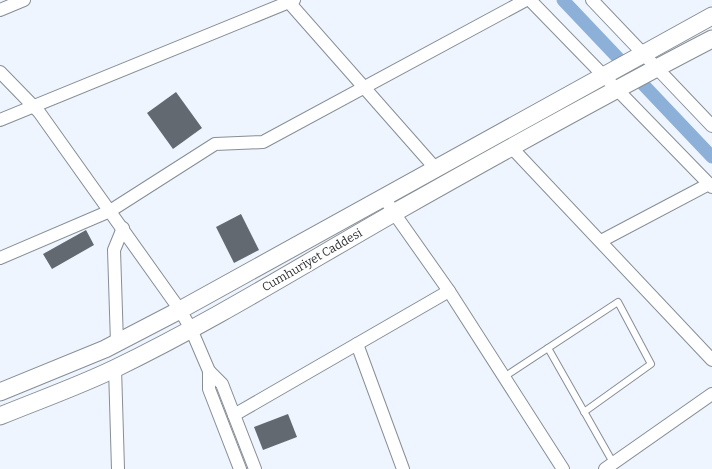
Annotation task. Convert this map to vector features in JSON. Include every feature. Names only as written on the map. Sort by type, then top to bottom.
[{"type":"street","points":[[0,10],[24,0]]},
{"type":"street","points":[[0,258],[110,210],[215,144],[263,142],[526,0]]},
{"type":"street","points":[[530,0],[610,72],[711,186],[601,241]]},
{"type":"street","points":[[592,0],[638,56],[712,126]]},
{"type":"street","points":[[0,120],[290,1],[436,169]]},
{"type":"street","points":[[638,56],[712,16]]},
{"type":"street","points":[[653,70],[712,39]]},
{"type":"street","name":"Cumhuriyet Caddesi","points":[[0,392],[105,349],[180,310],[638,56]]},
{"type":"street","name":"Cumhuriyet Caddesi","points":[[0,416],[115,368],[191,329],[394,213],[653,70]]},
{"type":"street","points":[[0,72],[34,106],[123,228],[180,310],[191,329],[209,372],[209,389],[240,469]]},
{"type":"street","points":[[512,148],[712,360]]},
{"type":"street","points":[[384,197],[449,291],[562,469]]},
{"type":"street","points":[[117,343],[114,250],[123,228]]},
{"type":"street","points":[[234,415],[449,291]]},
{"type":"street","points":[[357,344],[403,469]]},
{"type":"street","points":[[115,368],[118,469]]},
{"type":"street","points":[[209,372],[222,384],[255,469]]},
{"type":"street","points":[[608,464],[712,394]]},
{"type":"lane","points":[[504,377],[618,302],[651,364],[584,412]]},
{"type":"lane","points":[[548,348],[584,412],[608,464]]},
{"type":"building","points":[[176,92],[202,128],[173,149],[147,113]]},
{"type":"building","points":[[241,214],[259,250],[234,263],[216,227]]},
{"type":"building","points":[[86,230],[94,245],[52,269],[43,254]]},
{"type":"building","points":[[288,414],[297,437],[263,450],[254,427]]},
{"type":"waterway","points":[[563,0],[712,157]]}]
